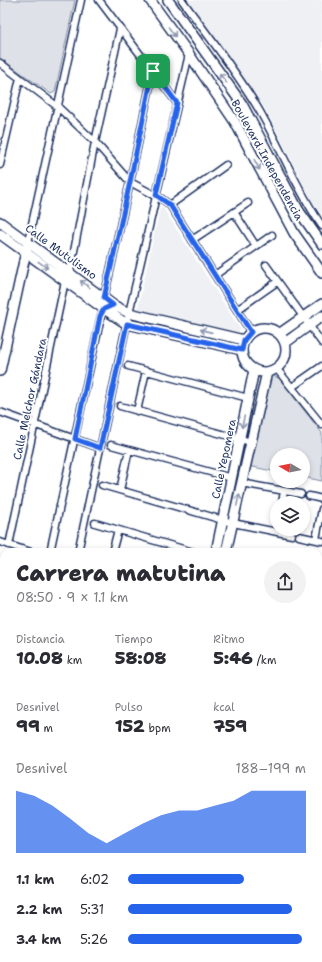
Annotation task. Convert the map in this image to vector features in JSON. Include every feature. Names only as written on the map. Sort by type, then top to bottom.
[{"type":"street","points":[[0,371],[81,0]]},
{"type":"street","points":[[98,0],[177,103]]},
{"type":"street","name":"Boulevard Independencia","points":[[150,0],[235,122],[286,220],[322,273]]},
{"type":"street","name":"Boulevard Independencia","points":[[168,0],[242,104],[299,211],[322,244]]},
{"type":"street","points":[[182,0],[248,92],[301,191],[322,226]]},
{"type":"street","points":[[70,272],[95,142],[120,29]]},
{"type":"street","points":[[79,548],[129,313],[189,54]]},
{"type":"street","points":[[0,63],[58,107],[95,142],[130,182],[145,191],[156,195],[170,205],[251,332]]},
{"type":"street","points":[[104,298],[153,71]]},
{"type":"street","points":[[0,165],[20,78]]},
{"type":"street","points":[[170,205],[226,165]]},
{"type":"street","points":[[192,240],[248,203]]},
{"type":"street","points":[[234,212],[256,246]]},
{"type":"street","name":"Calle Mutulismo","points":[[0,222],[113,305],[129,313],[244,340]]},
{"type":"street","name":"Calle Mutulismo","points":[[0,234],[127,324]]},
{"type":"street","points":[[215,275],[272,235]]},
{"type":"street","points":[[266,265],[322,343]]},
{"type":"street","name":"Calle Melchor Gándara","points":[[9,545],[65,281]]},
{"type":"street","points":[[237,310],[277,282]]},
{"type":"street","points":[[279,334],[322,304]]},
{"type":"street","points":[[51,548],[100,316],[104,309],[113,305]]},
{"type":"street","points":[[285,343],[322,316]]},
{"type":"street","points":[[127,324],[242,350]]},
{"type":"street","points":[[262,328],[274,330],[279,334],[285,343],[285,355],[283,360],[276,368],[267,372],[250,368],[244,360],[242,350],[244,340],[251,332],[262,328]]},
{"type":"street","points":[[128,366],[248,398]]},
{"type":"street","points":[[292,387],[322,366]]},
{"type":"street","points":[[276,368],[321,421]]},
{"type":"street","name":"Calle Yepomera","points":[[217,548],[254,370]]},
{"type":"street","points":[[137,411],[146,371]]},
{"type":"street","name":"Calle Yepomera","points":[[227,548],[267,372]]},
{"type":"street","points":[[120,406],[251,442]]},
{"type":"street","points":[[0,412],[100,448]]},
{"type":"street","points":[[111,445],[232,478]]},
{"type":"street","points":[[120,490],[129,450]]},
{"type":"street","points":[[241,483],[301,494]]},
{"type":"street","points":[[102,485],[223,520],[270,529]]},
{"type":"street","points":[[283,496],[284,491]]},
{"type":"street","points":[[310,496],[322,499]]},
{"type":"street","points":[[301,536],[319,540],[322,509]]},
{"type":"street","points":[[95,523],[179,548]]},
{"type":"street","points":[[113,548],[118,530]]},
{"type":"street","points":[[0,542],[18,548]]},
{"type":"shaded area","points":[[0,0],[75,0],[55,92],[51,94],[0,58]]},
{"type":"shaded area","points":[[188,0],[322,0],[322,216],[311,199],[266,110]]},
{"type":"shaded area","points":[[160,208],[163,208],[240,329],[236,335],[137,312]]},
{"type":"shaded area","points":[[273,376],[279,378],[322,433],[322,481],[310,478],[310,448],[270,448],[270,471],[248,466],[266,378]]},
{"type":"route","points":[[153,71],[177,103],[156,195],[170,205],[251,332],[244,340],[242,350],[127,324],[100,448],[75,439],[100,316],[104,309],[113,305],[104,298],[153,71]]}]
